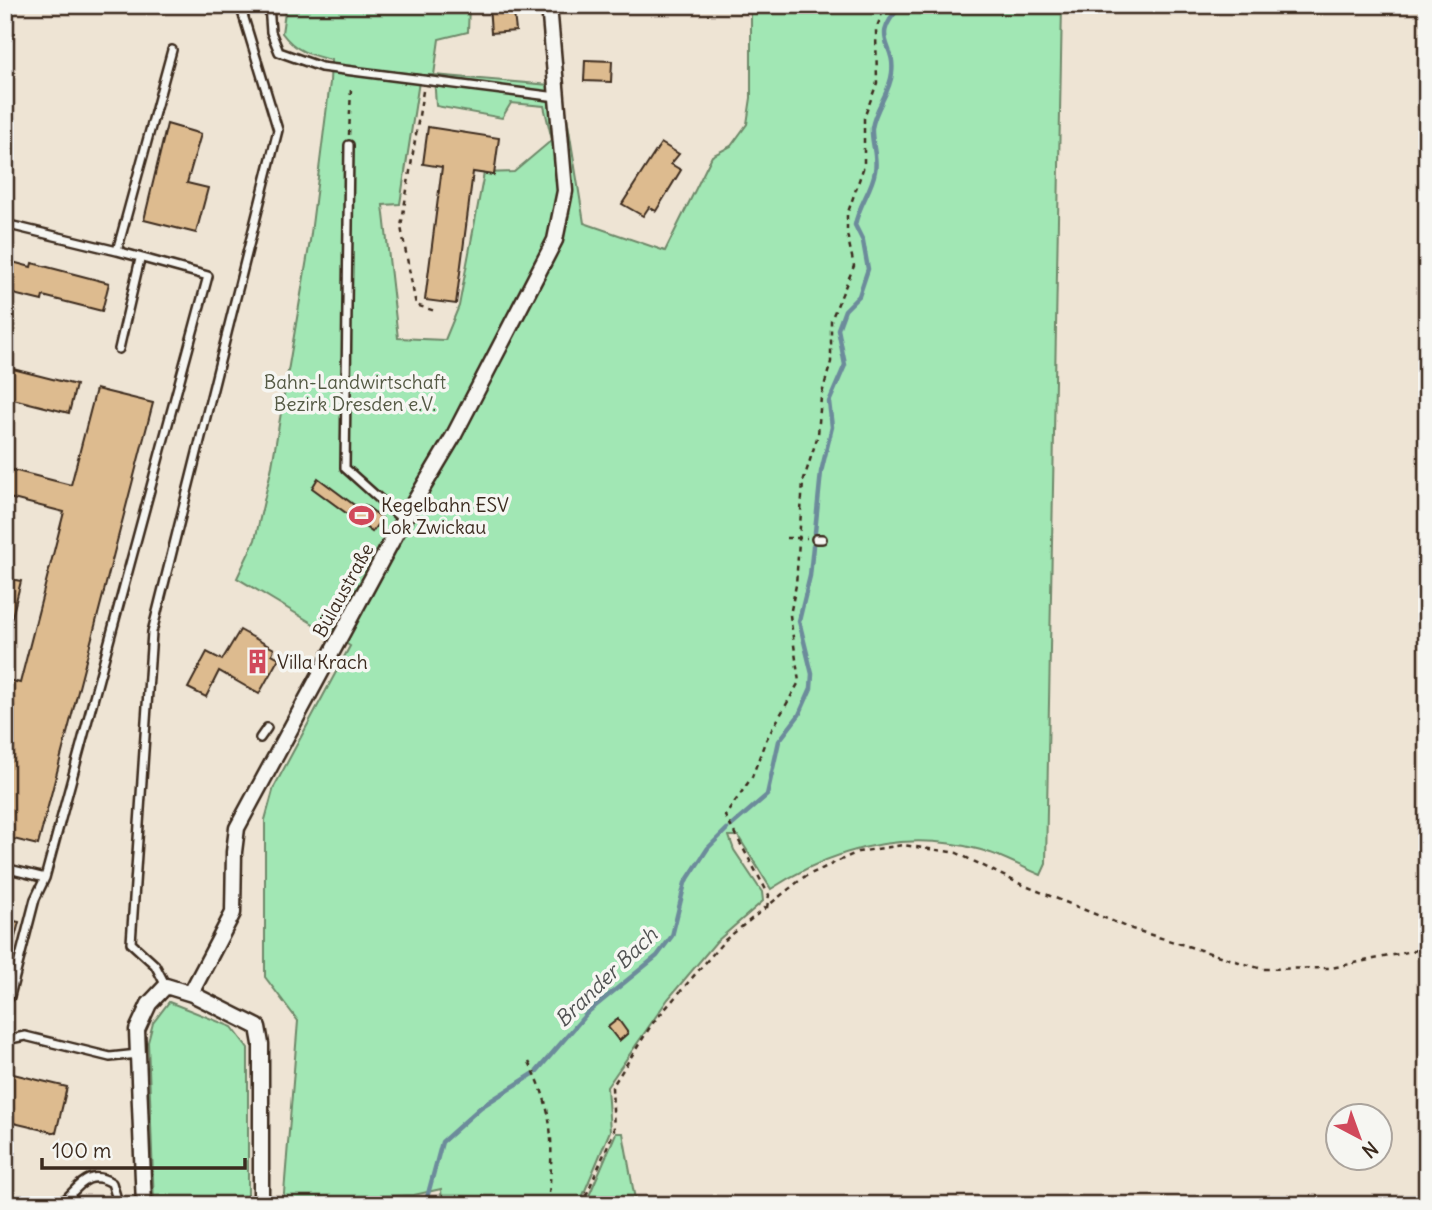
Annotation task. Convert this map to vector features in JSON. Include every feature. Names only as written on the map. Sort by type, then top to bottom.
[{"type":"street","name":"Bülaustraße","points":[[191,993],[233,913],[237,828],[403,520],[453,437],[555,240],[565,191],[549,5]]},
{"type":"street","points":[[145,1205],[137,1030],[149,1004],[166,986],[191,993],[258,1027],[261,1044],[261,1205]]},
{"type":"lane","points":[[166,986],[155,965],[131,943],[152,632],[278,130],[240,5]]},
{"type":"lane","points":[[268,5],[271,32],[279,52],[321,67],[558,97]]},
{"type":"lane","points":[[117,251],[172,50]]},
{"type":"lane","points":[[349,145],[345,468],[403,520]]},
{"type":"lane","points":[[5,224],[208,276],[45,878],[35,898],[10,996],[5,1003]]},
{"type":"lane","points":[[119,349],[140,259]]},
{"type":"lane","points":[[260,738],[267,728]]},
{"type":"lane","points":[[5,868],[45,878]]},
{"type":"lane","points":[[5,1040],[25,1036],[110,1058],[138,1054]]},
{"type":"lane","points":[[59,1205],[90,1177],[102,1177],[113,1183],[116,1196],[111,1205]]},
{"type":"path","points":[[767,908],[769,895],[726,822],[728,807],[752,777],[765,742],[799,682],[790,615],[796,585],[803,482],[818,435],[821,397],[831,362],[831,320],[854,266],[847,234],[847,215],[864,166],[864,118],[877,83],[876,30],[885,5]]},
{"type":"path","points":[[514,12],[523,10]]},
{"type":"path","points":[[424,80],[401,227],[416,304],[435,311]]},
{"type":"path","points":[[349,145],[351,88]]},
{"type":"path","points":[[786,538],[815,538]]},
{"type":"path","points":[[582,1205],[614,1131],[612,1087],[664,1008],[725,940],[767,908],[784,891],[827,864],[858,852],[903,845],[957,853],[1018,883],[1132,929],[1262,969],[1331,968],[1427,947]]},
{"type":"path","points":[[530,1062],[550,1112],[553,1150],[548,1205]]},
{"type":"green space","name":"Bahn-Landwirtschaft Bezirk Dresden e.V.","points":[[286,5],[469,5],[468,32],[439,39],[434,75],[562,86],[584,223],[665,251],[712,156],[731,146],[747,124],[751,98],[751,5],[1062,5],[1046,864],[1041,875],[981,850],[925,841],[898,842],[872,846],[821,862],[771,889],[738,836],[729,836],[734,850],[762,892],[763,901],[716,942],[668,999],[607,1087],[610,1131],[579,1205],[442,1205],[441,1189],[414,1195],[358,1197],[358,1205],[283,1205],[298,1021],[265,977],[265,820],[274,787],[350,646],[237,578],[255,540],[272,466],[310,241],[330,82],[331,60],[304,51],[292,44],[282,33]],"holes":[[[420,75],[434,75],[436,106],[502,118],[511,103],[544,106],[552,140],[514,172],[484,173],[459,306],[445,340],[398,338],[383,205],[400,204]]]},
{"type":"green space","points":[[169,1002],[232,1027],[248,1048],[248,1205],[154,1205],[148,1042],[153,1023]]},
{"type":"green space","points":[[616,1133],[623,1133],[636,1205],[585,1205]]},
{"type":"building","points":[[489,5],[513,5],[516,31],[491,33]]},
{"type":"building","points":[[585,60],[612,61],[611,82],[584,81]]},
{"type":"building","points":[[167,124],[201,134],[187,183],[208,188],[196,233],[144,220]]},
{"type":"building","points":[[428,127],[499,138],[494,175],[473,172],[456,304],[425,300],[442,167],[423,164]]},
{"type":"building","points":[[661,143],[679,154],[671,164],[681,170],[656,211],[649,207],[643,216],[622,204]]},
{"type":"building","points":[[5,260],[31,267],[32,263],[109,283],[102,311],[43,296],[42,301],[5,292]]},
{"type":"building","points":[[5,367],[76,385],[69,413],[5,397]]},
{"type":"building","points":[[96,389],[153,403],[38,845],[5,837],[5,679],[20,683],[64,512],[5,497],[5,468],[71,485]]},
{"type":"building","points":[[318,478],[361,510],[365,505],[382,518],[372,532],[312,488]]},
{"type":"building","points":[[5,578],[21,581],[9,629],[5,628]]},
{"type":"building","name":"Villa Krach","points":[[240,630],[274,649],[272,654],[279,658],[259,694],[219,671],[206,697],[188,688],[207,652],[222,660]]},
{"type":"building","points":[[5,919],[19,922],[9,960],[5,959]]},
{"type":"building","points":[[618,1019],[628,1033],[619,1041],[608,1027]]},
{"type":"building","points":[[5,1072],[67,1087],[56,1133],[5,1121]]},
{"type":"waterway","name":"Brander Bach","points":[[815,532],[821,472],[832,427],[829,402],[845,365],[838,329],[845,310],[859,296],[868,269],[863,241],[855,225],[876,166],[872,128],[892,73],[885,34],[892,17],[902,5]]},
{"type":"waterway","name":"Brander Bach","points":[[731,826],[767,795],[779,741],[799,715],[811,688],[812,674],[799,621],[810,576],[813,546]]},
{"type":"waterway","name":"Brander Bach","points":[[537,1071],[588,1012],[657,956],[672,936],[685,883],[708,848],[727,829]]},
{"type":"waterway","name":"Brander Bach","points":[[425,1205],[442,1142],[481,1107],[533,1074]]},
{"type":"place","name":"Kegelbahn ESV Lok Zwickau","points":[[361,516]]},
{"type":"place","name":"Villa Krach","points":[[257,662]]}]
